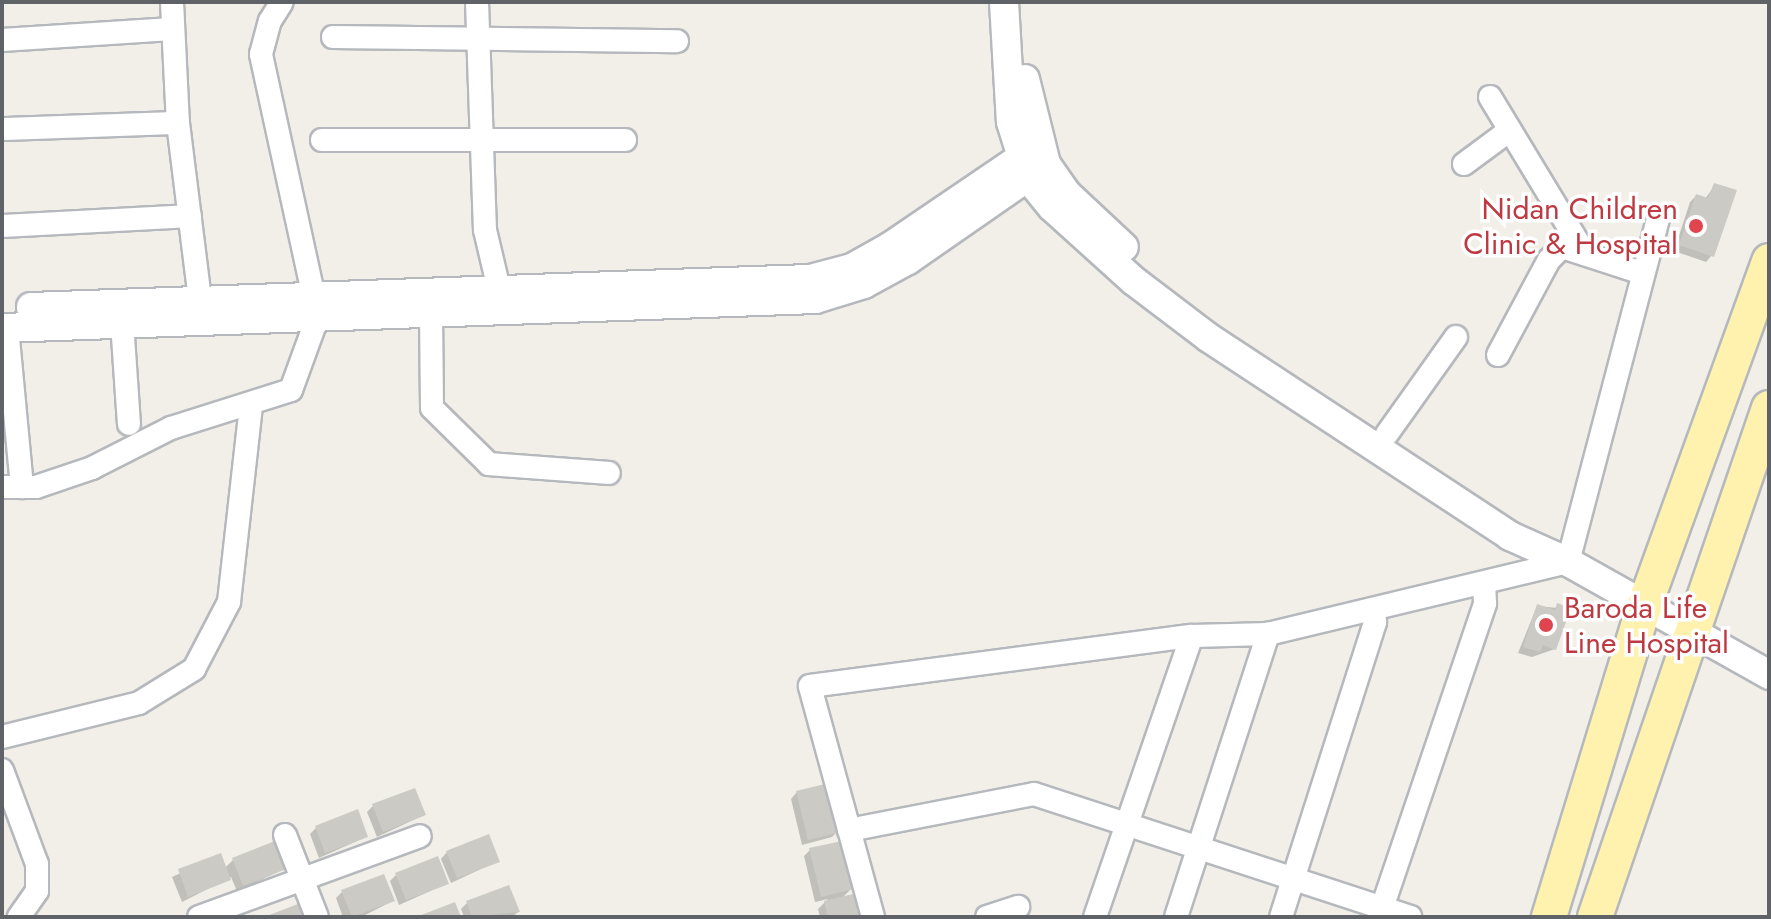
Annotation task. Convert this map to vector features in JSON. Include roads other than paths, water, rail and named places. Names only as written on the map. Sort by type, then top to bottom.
[{"type":"main road","points":[[1549,917],[1644,607],[1769,261]]},
{"type":"main road","points":[[1595,917],[1769,408]]},
{"type":"street","points":[[172,2],[178,123],[200,299]]},
{"type":"street","points":[[4,321],[12,487],[92,468],[171,428],[251,406],[291,390],[317,305],[279,153],[261,54],[270,21],[282,2]]},
{"type":"street","points":[[477,2],[479,142],[485,230],[499,289]]},
{"type":"street","points":[[1004,2],[1011,122],[1033,161],[1052,207],[1134,281],[1209,338],[1510,536],[1568,562],[1769,675]]},
{"type":"street","points":[[1022,2],[1033,161],[1146,268],[1217,323],[1521,522],[1568,562]]},
{"type":"street","points":[[2,40],[172,29]]},
{"type":"street","points":[[333,37],[677,41]]},
{"type":"street","points":[[1490,97],[1585,254]]},
{"type":"street","points":[[3,129],[178,123]]},
{"type":"street","points":[[1464,164],[1510,130]]},
{"type":"street","points":[[322,140],[625,140]]},
{"type":"street","points":[[4,321],[122,322],[499,289],[810,279],[852,268],[1033,161]]},
{"type":"street","points":[[4,321],[200,299],[431,312],[815,299],[864,284],[908,260],[1033,161]]},
{"type":"street","points":[[2,226],[190,216]]},
{"type":"street","points":[[1568,562],[1658,220]]},
{"type":"street","points":[[1498,355],[1553,252],[1562,247],[1642,273]]},
{"type":"street","points":[[431,312],[432,408],[489,464],[609,473]]},
{"type":"street","points":[[122,322],[129,424]]},
{"type":"street","points":[[1387,434],[1456,337]]},
{"type":"street","points":[[2,754],[2,737],[139,703],[194,669],[229,602],[251,406]]},
{"type":"street","points":[[873,917],[810,686],[1192,636],[1268,634],[1568,562]]},
{"type":"street","points":[[1381,912],[1485,603],[1484,583]]},
{"type":"street","points":[[1281,917],[1375,622],[1373,611]]},
{"type":"street","points":[[1176,917],[1268,634]]},
{"type":"street","points":[[1095,917],[1124,824],[1192,636]]},
{"type":"street","points":[[2,770],[37,864],[37,891],[19,917]]},
{"type":"street","points":[[849,830],[1034,794],[1294,879],[1381,912],[1410,917]]},
{"type":"street","points":[[285,835],[317,917]]},
{"type":"street","points":[[199,917],[420,836]]},
{"type":"street","points":[[987,917],[1018,907]]},
{"type":"place","name":"Nidan Children Clinic & Hospital","points":[[1696,226]]},
{"type":"place","name":"Baroda Life Line Hospital","points":[[1546,625]]}]
